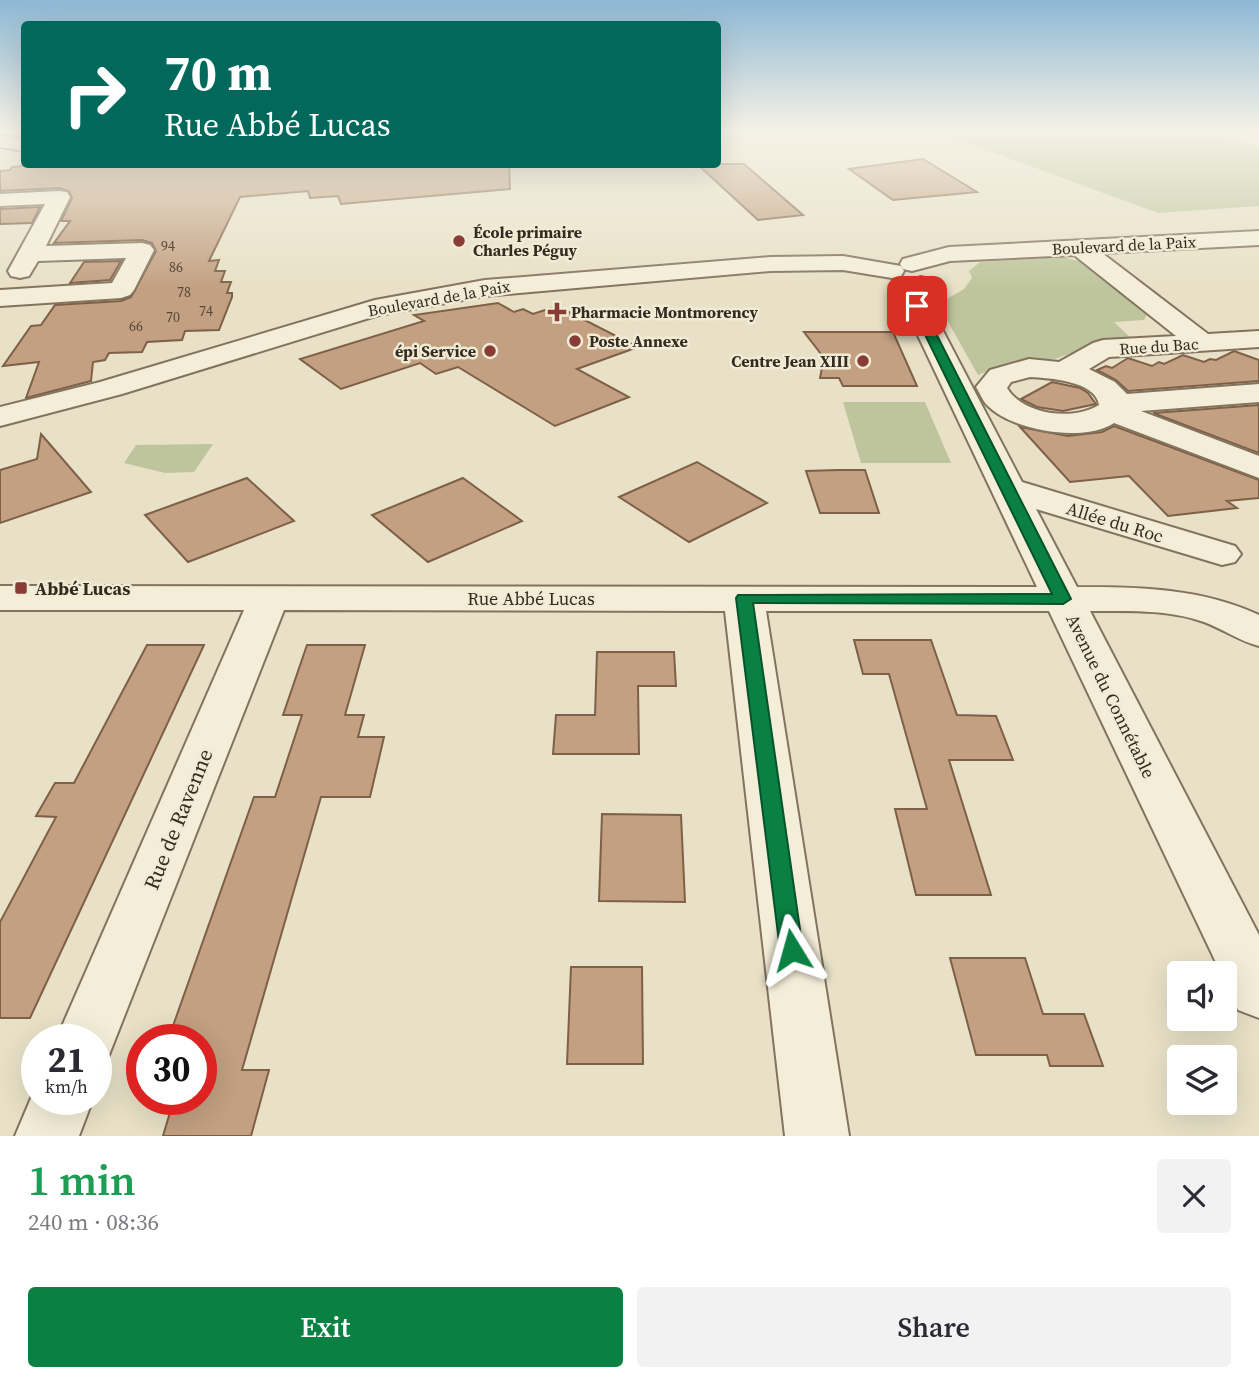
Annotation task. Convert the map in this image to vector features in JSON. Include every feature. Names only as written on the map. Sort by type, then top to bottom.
[{"type":"street","points":[[0,200],[59,197],[31,254],[0,298]]},
{"type":"street","name":"Boulevard de la Paix","points":[[927,275],[949,254],[1259,238]]},
{"type":"street","points":[[1080,248],[1202,343]]},
{"type":"street","points":[[0,298],[121,290],[142,250],[31,254]]},
{"type":"street","name":"Boulevard de la Paix","points":[[0,417],[111,388],[375,308],[485,288],[770,264],[843,263],[927,275],[988,253]]},
{"type":"street","name":"Avenue du Connétable","points":[[927,275],[917,306],[1259,992]]},
{"type":"street","name":"Rue du Bac","points":[[1064,371],[1103,349],[1259,339]]},
{"type":"street","points":[[1259,393],[1114,408],[1104,418],[1090,422],[1052,422],[1015,412],[994,396],[991,387],[1001,374],[1014,370],[1029,368],[1064,371],[1095,381],[1106,389],[1114,408],[1259,468]]},
{"type":"street","name":"Allée du Roc","points":[[1009,489],[1222,554]]},
{"type":"street","name":"Rue Abbé Lucas","points":[[0,598],[1140,599],[1190,604],[1227,615],[1259,633]]},
{"type":"street","name":"Rue de Ravenne","points":[[93,1024],[269,598]]},
{"type":"street","points":[[744,598],[817,1136]]},
{"type":"street","points":[[47,1136],[56,1115]]},
{"type":"green space","points":[[1079,184],[1259,184],[1259,206],[1158,213]]},
{"type":"green space","points":[[1062,257],[1082,262],[1147,314],[1144,320],[1114,322],[1134,341],[1094,345],[1055,359],[1002,365],[978,375],[938,304],[964,289],[972,278],[969,271],[980,262]]},
{"type":"green space","points":[[843,402],[925,402],[951,463],[861,463]]},
{"type":"green space","points":[[213,444],[194,472],[165,473],[124,463],[136,445]]},
{"type":"building","points":[[0,184],[510,184],[510,189],[341,204],[338,196],[310,198],[308,191],[240,197],[209,261],[219,260],[215,271],[225,271],[221,282],[231,282],[227,293],[232,293],[232,297],[219,330],[185,331],[182,340],[147,342],[142,352],[109,353],[105,360],[93,362],[91,381],[26,398],[39,362],[3,366],[31,326],[41,325],[55,305],[121,301],[131,297],[156,251],[152,243],[142,240],[54,243],[70,221],[61,221],[72,198],[69,191],[59,188],[0,191]]},
{"type":"building","points":[[719,184],[767,184],[803,215],[758,220]]},
{"type":"building","points":[[870,184],[964,184],[977,192],[893,200]]},
{"type":"building","points":[[40,207],[32,223],[0,224],[0,209]]},
{"type":"building","points":[[121,261],[110,280],[70,283],[84,262]]},
{"type":"building","points":[[498,303],[514,312],[523,309],[533,314],[551,308],[563,309],[638,347],[577,369],[629,397],[555,426],[458,367],[436,374],[420,363],[341,389],[300,359],[424,321],[414,315]]},
{"type":"building","name":"Centre Jean XIII","points":[[804,332],[893,332],[917,386],[843,386],[839,378],[820,378],[824,358]]},
{"type":"building","points":[[1234,351],[1259,360],[1259,381],[1128,391],[1116,380],[1097,370],[1106,366],[1112,368],[1128,358],[1152,366],[1159,362],[1164,364],[1183,355],[1204,362],[1216,360]]},
{"type":"building","points":[[1052,382],[1080,388],[1088,393],[1096,404],[1063,411],[1037,407],[1021,399]]},
{"type":"building","points":[[1259,405],[1259,453],[1153,413]]},
{"type":"building","points":[[1114,426],[1259,480],[1259,498],[1227,501],[1237,508],[1168,516],[1129,476],[1070,482],[1020,427],[1068,436],[1102,432]]},
{"type":"building","points":[[41,434],[91,492],[0,523],[0,470],[37,459]]},
{"type":"building","points":[[697,462],[767,503],[689,542],[619,497]]},
{"type":"building","points":[[865,470],[879,513],[820,513],[806,471]]},
{"type":"building","points":[[247,478],[294,521],[188,562],[145,515]]},
{"type":"building","points":[[463,478],[522,521],[428,562],[372,515]]},
{"type":"building","points":[[854,640],[931,640],[957,715],[996,716],[1013,760],[949,760],[991,895],[916,895],[895,809],[927,809],[889,674],[863,674]]},
{"type":"building","points":[[147,645],[204,645],[30,1018],[0,1018],[0,922],[56,817],[36,816],[55,783],[74,783]]},
{"type":"building","points":[[307,645],[365,645],[345,715],[364,715],[358,737],[384,737],[370,797],[321,797],[242,1070],[269,1070],[251,1136],[163,1136],[169,1115],[217,1115],[217,1024],[174,1024],[254,797],[275,797],[302,715],[283,715]]},
{"type":"building","points":[[597,652],[674,652],[676,686],[638,686],[639,754],[553,754],[556,715],[595,715]]},
{"type":"building","points":[[602,814],[681,815],[685,902],[599,901]]},
{"type":"building","points":[[950,958],[1025,958],[1043,1014],[1084,1014],[1103,1066],[1050,1066],[1047,1055],[976,1055]]},
{"type":"building","points":[[571,967],[642,967],[643,1064],[567,1064]]},
{"type":"place","name":"École primaire Charles Péguy","points":[[459,241]]},
{"type":"place","name":"Pharmacie Montmorency","points":[[557,312]]},
{"type":"place","name":"Poste Annexe","points":[[575,341]]},
{"type":"place","name":"épi Service","points":[[490,351]]},
{"type":"place","name":"Centre Jean XIII","points":[[863,361]]},
{"type":"place","name":"Abbé Lucas","points":[[21,588]]},
{"type":"route","points":[[792,950],[744,598],[1063,599],[917,306]]}]
